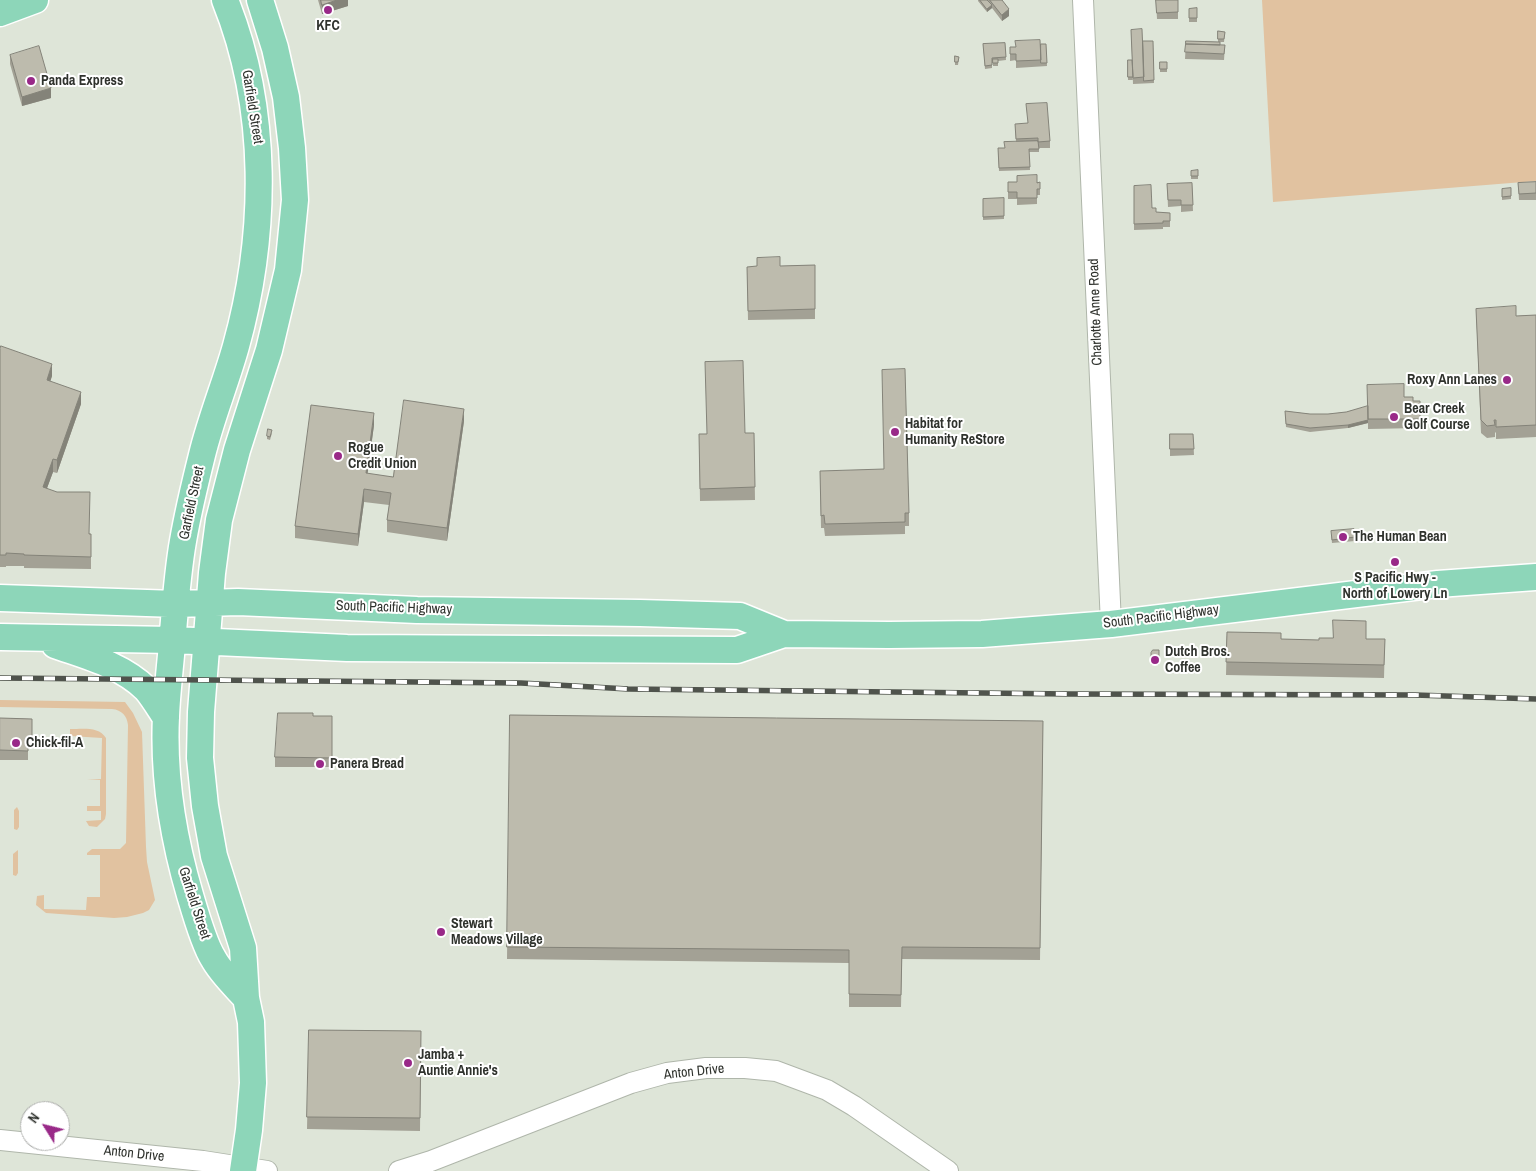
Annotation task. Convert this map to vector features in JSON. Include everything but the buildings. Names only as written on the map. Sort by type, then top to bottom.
[{"type":"main road","points":[[0,13],[35,0]]},
{"type":"main road","name":"Garfield Street","points":[[225,0],[244,60],[252,102],[258,151],[259,202],[250,281],[236,345],[203,452],[183,541],[166,718],[170,807],[176,845],[186,881],[212,958],[246,998]]},
{"type":"main road","name":"Garfield Street","points":[[251,1170],[253,1084],[251,1022],[246,998],[244,948],[214,856],[205,806],[200,758],[200,730],[206,642],[219,520],[237,450],[269,350],[288,270],[295,200],[292,148],[286,97],[275,48],[260,0]]},
{"type":"main road","name":"South Pacific Highway","points":[[0,637],[173,640],[347,648],[737,650],[784,634],[982,634],[1111,624],[1438,584],[1536,577]]},
{"type":"main road","name":"South Pacific Highway","points":[[0,598],[176,604],[210,602],[416,610],[740,616],[784,634]]},
{"type":"main road","points":[[33,637],[118,669],[146,690],[166,718]]},
{"type":"street","name":"Charlotte Anne Road","points":[[1083,0],[1111,624]]},
{"type":"street","name":"Anton Drive","points":[[400,1171],[431,1161],[631,1083],[667,1073],[718,1068],[776,1071],[827,1090],[854,1106],[948,1171]]},
{"type":"street","name":"Anton Drive","points":[[0,1140],[251,1170]]},
{"type":"shaded area","points":[[1262,0],[1536,0],[1536,181],[1273,202]]},
{"type":"shaded area","points":[[0,700],[125,702],[133,713],[142,732],[147,862],[155,900],[149,910],[127,917],[114,918],[46,913],[36,905],[37,896],[44,895],[44,909],[86,910],[87,897],[100,897],[100,855],[87,855],[87,853],[92,849],[120,849],[126,843],[128,725],[125,716],[121,712],[112,709],[0,707]]},
{"type":"shaded area","points":[[70,729],[95,730],[106,738],[106,814],[105,819],[97,827],[89,826],[86,821],[101,820],[101,811],[87,811],[87,806],[100,806],[100,780],[87,780],[101,779],[102,738],[70,736]]},
{"type":"shaded area","points":[[17,807],[19,811],[19,827],[17,830],[14,829],[14,810]]},
{"type":"shaded area","points":[[18,850],[18,873],[16,876],[13,875],[13,854]]},
{"type":"railway","points":[[0,678],[521,683],[628,689],[1070,694],[1415,695],[1536,699]]},
{"type":"place","name":"KFC","points":[[328,10]]},
{"type":"place","name":"Panda Express","points":[[31,81]]},
{"type":"place","name":"Roxy Ann Lanes","points":[[1507,380]]},
{"type":"place","name":"Bear Creek Golf Course","points":[[1394,417]]},
{"type":"place","name":"Habitat for Humanity ReStore","points":[[895,432]]},
{"type":"place","name":"Rogue Credit Union","points":[[338,456]]},
{"type":"place","name":"The Human Bean","points":[[1343,537]]},
{"type":"place","name":"S Pacific Hwy - North of Lowery Ln","points":[[1395,562]]},
{"type":"place","name":"Dutch Bros. Coffee","points":[[1155,660]]},
{"type":"place","name":"Chick-fil-A","points":[[16,743]]},
{"type":"place","name":"Panera Bread","points":[[320,764]]},
{"type":"place","name":"Stewart Meadows Village","points":[[441,932]]},
{"type":"place","name":"Jamba + Auntie Annie's","points":[[408,1063]]}]
